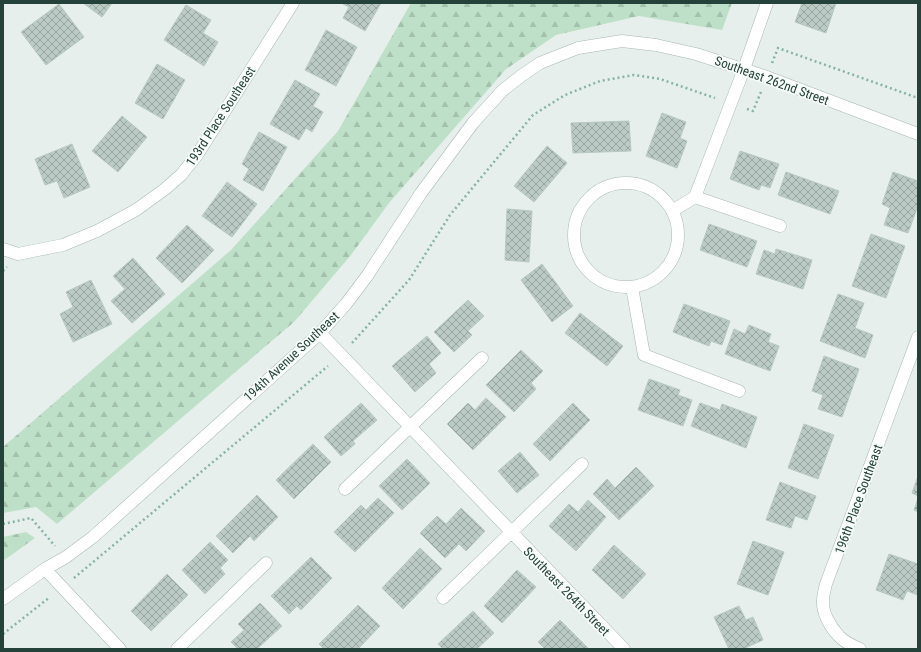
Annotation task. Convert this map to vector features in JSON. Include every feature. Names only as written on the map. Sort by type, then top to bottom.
[{"type":"street","name":"193rd Place Southeast","points":[[3,250],[18,254],[63,245],[98,231],[136,210],[181,175],[197,155],[293,3]]},
{"type":"street","points":[[672,211],[696,197],[767,3]]},
{"type":"street","name":"Southeast 262nd Street","points":[[622,41],[656,45],[696,54],[744,69],[918,134]]},
{"type":"street","name":"194th Avenue Southeast","points":[[3,599],[66,557],[92,537],[320,333],[346,304],[363,281],[421,193],[473,123],[502,91],[540,63],[578,48],[622,41]]},
{"type":"street","points":[[632,183],[644,186],[665,200],[672,211],[678,235],[677,248],[665,270],[656,278],[645,284],[620,288],[607,284],[596,279],[579,260],[573,236],[575,223],[579,211],[586,201],[596,192],[619,184],[632,183]]},
{"type":"street","points":[[696,197],[780,226]]},
{"type":"street","points":[[632,287],[644,355],[739,391]]},
{"type":"street","name":"Southeast 264th Street","points":[[320,333],[624,649]]},
{"type":"street","name":"196th Place Southeast","points":[[860,649],[852,646],[839,637],[823,611],[823,598],[826,584],[918,337]]},
{"type":"street","points":[[345,489],[482,358]]},
{"type":"street","points":[[443,598],[582,464]]},
{"type":"street","points":[[177,649],[266,563]]},
{"type":"street","points":[[45,570],[120,649]]},
{"type":"path","points":[[3,634],[62,588],[341,355],[409,280],[450,215],[533,115],[565,94],[600,81],[634,75],[660,79],[753,111],[778,48],[918,98]]},
{"type":"path","points":[[3,524],[31,518],[66,557]]},
{"type":"green space","points":[[411,3],[732,3],[722,30],[639,16],[556,35],[506,69],[389,203],[351,255],[294,322],[57,524],[36,507],[3,513],[3,447],[231,250],[338,131]]},
{"type":"green space","points":[[26,532],[35,538],[3,561],[3,537]]},
{"type":"building","points":[[83,3],[112,3],[102,17]]},
{"type":"building","points":[[343,3],[381,3],[365,31],[343,18],[349,7]]},
{"type":"building","points":[[802,3],[836,3],[826,33],[795,22]]},
{"type":"building","points":[[59,4],[84,37],[46,65],[21,32]]},
{"type":"building","points":[[186,5],[211,20],[203,33],[218,42],[204,66],[164,40]]},
{"type":"building","points":[[326,30],[357,47],[336,86],[305,70]]},
{"type":"building","points":[[157,64],[185,80],[163,119],[135,103]]},
{"type":"building","points":[[295,80],[320,94],[313,106],[323,112],[312,132],[306,128],[299,140],[270,124]]},
{"type":"building","points":[[662,113],[686,122],[680,138],[687,141],[677,168],[646,156]]},
{"type":"building","points":[[122,116],[147,137],[118,172],[92,151]]},
{"type":"building","points":[[629,121],[631,151],[573,153],[571,123]]},
{"type":"building","points":[[259,132],[287,147],[263,191],[243,180],[249,169],[242,164]]},
{"type":"building","points":[[72,144],[90,187],[64,198],[57,181],[45,185],[35,159]]},
{"type":"building","points":[[547,146],[567,163],[534,202],[514,186]]},
{"type":"building","points":[[740,151],[779,164],[770,188],[761,185],[759,190],[730,179]]},
{"type":"building","points":[[786,172],[839,191],[830,214],[778,195]]},
{"type":"building","points":[[893,172],[918,181],[918,206],[908,233],[884,225],[890,208],[882,204]]},
{"type":"building","points":[[227,182],[257,204],[232,237],[202,216]]},
{"type":"building","points":[[507,209],[532,211],[529,262],[505,260]]},
{"type":"building","points":[[709,224],[757,241],[747,267],[700,250]]},
{"type":"building","points":[[187,225],[214,250],[182,283],[156,258]]},
{"type":"building","points":[[871,234],[905,246],[886,298],[852,286]]},
{"type":"building","points":[[776,249],[812,260],[803,289],[756,274],[764,250],[775,254]]},
{"type":"building","points":[[133,258],[165,294],[132,323],[111,301],[125,289],[113,276]]},
{"type":"building","points":[[542,264],[573,306],[552,322],[521,280]]},
{"type":"building","points":[[91,280],[112,324],[73,342],[60,314],[73,307],[66,292]]},
{"type":"building","points":[[838,294],[864,303],[855,328],[873,335],[865,358],[820,341]]},
{"type":"building","points":[[468,300],[484,316],[468,331],[472,335],[454,352],[434,332]]},
{"type":"building","points":[[684,304],[730,321],[722,345],[711,341],[709,346],[673,332]]},
{"type":"building","points":[[580,313],[623,346],[607,366],[565,333]]},
{"type":"building","points":[[749,325],[771,334],[768,342],[779,346],[770,371],[725,354],[734,329],[745,334]]},
{"type":"building","points":[[427,336],[441,353],[429,364],[436,373],[415,392],[392,366]]},
{"type":"building","points":[[521,350],[543,371],[531,383],[536,389],[514,412],[486,385]]},
{"type":"building","points":[[824,356],[859,369],[842,417],[818,409],[823,395],[812,391]]},
{"type":"building","points":[[649,379],[680,390],[678,395],[692,400],[683,426],[638,410]]},
{"type":"building","points":[[486,398],[506,417],[473,450],[447,424],[468,403],[475,410]]},
{"type":"building","points":[[361,403],[377,420],[353,441],[355,444],[341,456],[324,437]]},
{"type":"building","points":[[573,403],[590,420],[550,461],[533,444]]},
{"type":"building","points":[[700,403],[720,410],[722,404],[757,417],[746,448],[691,426]]},
{"type":"building","points":[[804,424],[834,435],[818,479],[788,468]]},
{"type":"building","points":[[313,444],[331,462],[294,499],[276,480]]},
{"type":"building","points":[[520,452],[539,475],[517,493],[498,471]]},
{"type":"building","points":[[407,459],[430,483],[402,510],[379,486]]},
{"type":"building","points":[[636,467],[654,486],[619,520],[593,494],[607,479],[615,488]]},
{"type":"building","points":[[918,476],[918,496],[912,493]]},
{"type":"building","points":[[780,482],[816,496],[807,520],[795,516],[791,528],[766,520]]},
{"type":"building","points":[[257,495],[278,517],[254,541],[250,536],[233,553],[216,536]]},
{"type":"building","points":[[378,498],[394,513],[355,552],[334,532],[361,505],[366,510]]},
{"type":"building","points":[[918,498],[918,512],[914,510]]},
{"type":"building","points":[[588,500],[606,517],[576,551],[549,526],[569,504],[578,512]]},
{"type":"building","points":[[461,508],[485,531],[466,551],[459,544],[445,558],[420,533],[437,516],[446,524]]},
{"type":"building","points":[[753,541],[784,552],[768,595],[737,584]]},
{"type":"building","points":[[210,542],[228,560],[220,568],[225,574],[205,594],[182,570]]},
{"type":"building","points":[[614,545],[646,574],[623,599],[592,570]]},
{"type":"building","points":[[420,548],[442,569],[403,609],[382,588]]},
{"type":"building","points":[[889,554],[918,564],[918,595],[907,591],[903,600],[876,590]]},
{"type":"building","points":[[311,557],[332,578],[301,610],[297,606],[289,614],[271,596]]},
{"type":"building","points":[[517,570],[536,587],[502,623],[484,606]]},
{"type":"building","points":[[167,574],[188,595],[151,631],[131,611]]},
{"type":"building","points":[[260,603],[282,626],[257,649],[238,649],[231,642],[244,630],[238,624]]},
{"type":"building","points":[[358,605],[380,626],[358,649],[324,649],[319,644]]},
{"type":"building","points":[[739,606],[746,620],[753,617],[763,640],[743,649],[729,649],[714,617]]},
{"type":"building","points":[[473,611],[494,633],[477,649],[443,649],[438,644]]},
{"type":"building","points":[[560,620],[589,649],[545,649],[538,642]]}]
